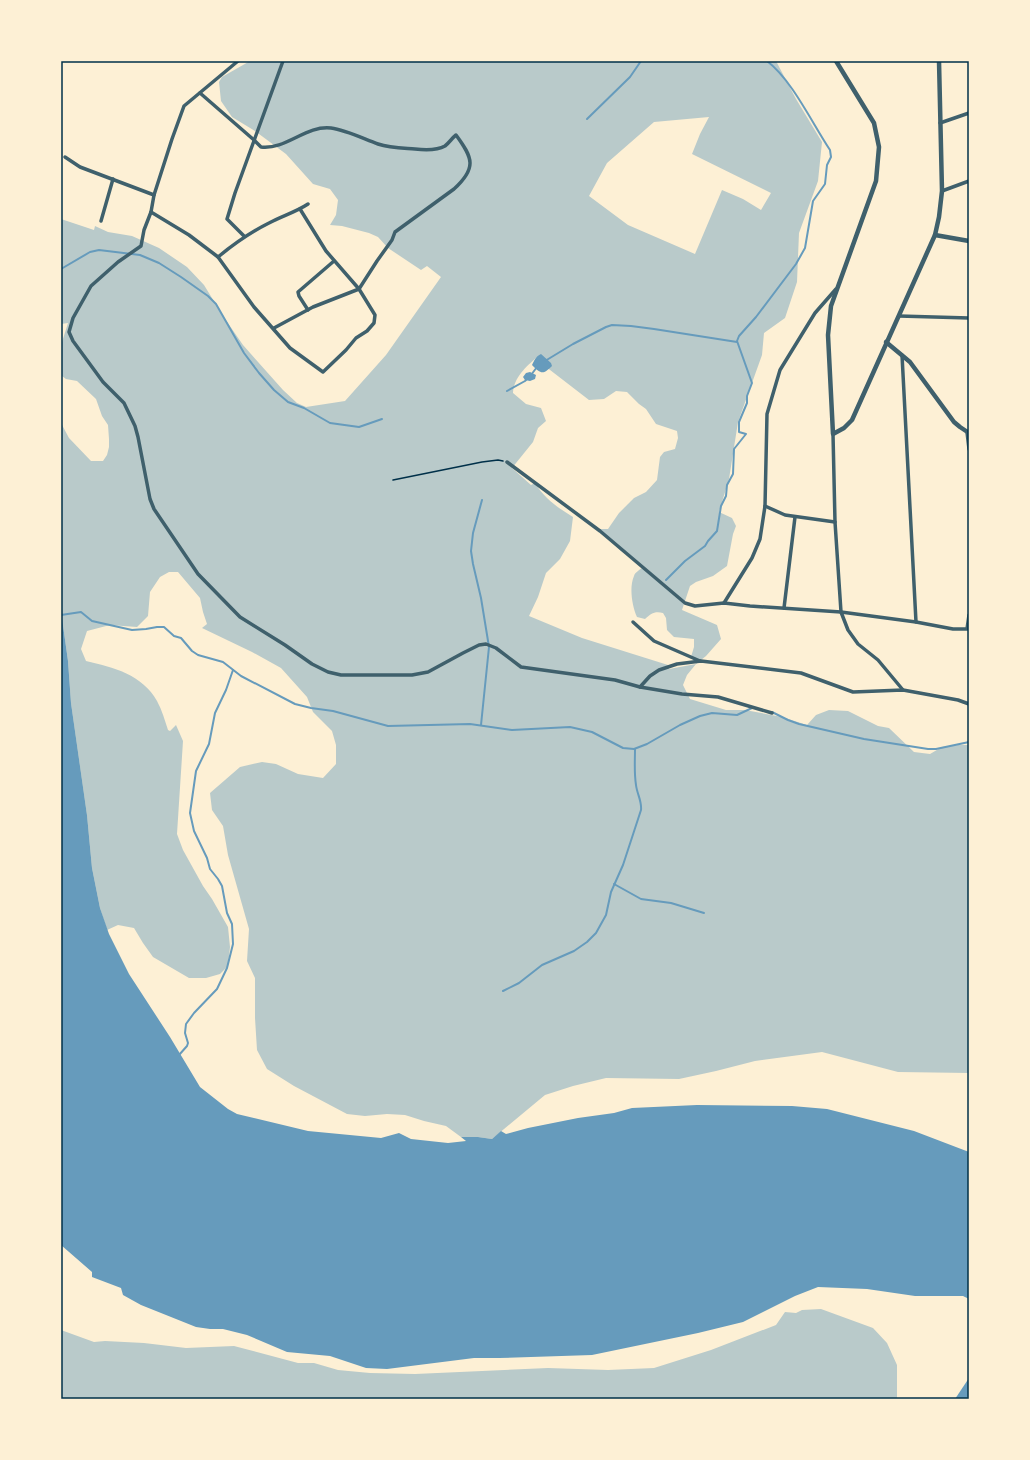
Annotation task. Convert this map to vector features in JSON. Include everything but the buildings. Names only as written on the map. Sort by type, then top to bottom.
[{"type":"street","points":[[238,61],[184,106],[154,195],[151,212],[140,246],[118,262],[91,286],[73,318],[69,332],[73,341],[103,382],[124,404],[136,426],[147,477],[150,500],[154,509],[198,574],[240,618],[285,645],[312,664],[328,672],[341,675],[412,675],[428,672],[479,645],[486,644],[496,648],[521,667],[615,680],[640,687],[682,694],[718,697],[772,712]]},
{"type":"street","points":[[244,236],[227,219],[282,61]]},
{"type":"street","points":[[836,61],[874,123],[879,147],[876,181],[831,306],[828,335],[833,434],[835,522],[841,612],[848,630],[858,644],[878,660],[903,690]]},
{"type":"street","points":[[833,434],[844,428],[852,420],[935,235],[940,217],[942,191],[939,61]]},
{"type":"street","points":[[200,92],[261,147],[270,148],[278,146],[318,129],[332,128],[378,144],[423,150],[436,149],[446,145],[456,135],[468,152],[470,170],[463,181],[395,232],[392,240],[359,289],[308,310],[274,328]]},
{"type":"street","points":[[940,123],[969,112]]},
{"type":"street","points":[[65,157],[80,167],[154,195]]},
{"type":"street","points":[[101,221],[112,179]]},
{"type":"street","points":[[942,191],[969,182]]},
{"type":"street","points":[[218,257],[244,236],[270,222],[300,210],[308,204]]},
{"type":"street","points":[[151,212],[189,235],[218,257],[254,307],[290,348],[323,372],[356,338],[367,331],[374,322],[375,315],[359,289],[334,261],[313,232],[300,210]]},
{"type":"street","points":[[935,235],[969,240]]},
{"type":"street","points":[[308,310],[298,292],[334,261]]},
{"type":"street","points":[[724,603],[752,558],[760,539],[766,506],[766,414],[780,370],[815,313],[837,288]]},
{"type":"street","points":[[899,316],[969,318]]},
{"type":"street","points":[[886,342],[910,362],[954,422],[968,433],[969,449]]},
{"type":"street","points":[[902,354],[916,622]]},
{"type":"street","points":[[507,462],[600,531],[685,603],[695,606],[724,603],[841,612],[967,630],[969,615]]},
{"type":"street","points":[[766,506],[785,515],[835,522]]},
{"type":"street","points":[[784,608],[795,517]]},
{"type":"street","points":[[633,622],[654,641],[701,661]]},
{"type":"street","points":[[640,687],[650,676],[659,670],[677,664],[701,661],[801,673],[853,692],[903,690],[958,700],[969,704]]},
{"type":"path","points":[[393,480],[482,462],[498,460],[507,462]]},
{"type":"shaded area","points":[[250,61],[776,61],[796,99],[822,142],[818,181],[799,233],[797,282],[785,318],[764,333],[762,355],[738,422],[729,479],[719,512],[732,518],[736,526],[727,566],[713,576],[696,582],[690,586],[682,610],[717,625],[721,639],[706,656],[696,664],[687,675],[683,685],[690,699],[726,710],[745,710],[782,717],[807,725],[816,715],[829,710],[848,711],[878,726],[889,728],[914,752],[930,754],[942,747],[969,745],[969,1073],[898,1072],[822,1052],[755,1061],[679,1079],[606,1078],[545,1095],[492,1139],[461,1137],[446,1126],[405,1115],[387,1114],[365,1116],[347,1114],[294,1086],[267,1069],[257,1050],[255,978],[247,961],[249,929],[228,855],[223,826],[212,810],[210,793],[240,767],[262,762],[276,764],[298,774],[323,778],[336,764],[336,745],[332,731],[313,712],[307,697],[281,668],[202,628],[207,624],[200,598],[178,572],[169,572],[160,577],[150,592],[148,616],[137,627],[110,625],[87,631],[81,649],[86,661],[117,669],[136,678],[151,692],[157,701],[168,730],[170,731],[176,725],[183,741],[177,834],[183,850],[228,927],[230,947],[228,966],[220,974],[206,978],[189,978],[153,957],[134,928],[118,925],[107,930],[100,908],[92,868],[87,815],[71,703],[68,661],[61,611],[61,423],[69,438],[91,461],[103,461],[107,455],[109,439],[108,425],[102,416],[96,399],[77,381],[66,379],[62,376],[62,342],[68,323],[61,324],[61,219],[94,230],[95,226],[108,232],[132,236],[159,248],[187,267],[204,285],[243,345],[283,390],[297,403],[306,407],[345,401],[386,355],[441,277],[427,266],[421,270],[388,248],[378,237],[342,226],[330,225],[336,215],[338,200],[330,189],[313,184],[286,154],[255,131],[232,117],[221,101],[219,82],[222,77]],"holes":[[[709,117],[692,154],[771,193],[761,210],[743,199],[722,190],[695,254],[628,225],[589,196],[607,163],[654,122]],[[537,357],[541,363],[589,400],[604,399],[616,391],[627,392],[646,409],[656,424],[677,431],[678,438],[675,449],[664,452],[660,457],[657,480],[646,492],[634,498],[619,513],[608,529],[599,529],[621,551],[643,567],[636,572],[632,580],[631,591],[637,617],[645,619],[653,613],[663,613],[666,618],[667,630],[674,637],[694,639],[694,647],[691,657],[696,664],[669,669],[668,665],[582,638],[529,616],[538,597],[546,573],[560,559],[570,541],[573,517],[552,502],[535,483],[531,485],[512,468],[533,442],[538,428],[546,421],[541,408],[526,404],[513,393],[518,377]]]},
{"type":"shaded area","points":[[821,1309],[873,1328],[887,1343],[897,1365],[897,1399],[61,1399],[61,1330],[94,1342],[105,1341],[144,1343],[186,1348],[234,1346],[298,1363],[314,1363],[338,1370],[370,1373],[415,1374],[548,1368],[608,1370],[654,1368],[711,1350],[776,1325],[785,1312],[796,1313],[802,1310]]},
{"type":"water","points":[[541,354],[551,363],[552,366],[544,372],[540,372],[532,365],[536,357]]},
{"type":"water","points":[[530,372],[536,375],[535,379],[530,381],[525,380],[523,377],[526,373]]},
{"type":"water","points":[[61,611],[68,661],[71,703],[87,815],[92,868],[100,908],[109,934],[129,974],[200,1087],[228,1109],[237,1114],[308,1131],[381,1138],[399,1133],[411,1139],[448,1143],[466,1141],[461,1137],[492,1139],[501,1131],[506,1134],[528,1128],[578,1118],[614,1113],[632,1108],[697,1105],[792,1106],[827,1109],[914,1131],[969,1152],[969,1299],[963,1296],[915,1296],[867,1289],[818,1287],[795,1296],[743,1322],[592,1355],[474,1358],[387,1369],[366,1368],[330,1356],[287,1352],[247,1335],[223,1329],[196,1327],[141,1305],[123,1295],[121,1288],[92,1277],[92,1272],[61,1245]]},
{"type":"water","points":[[969,1378],[969,1395],[966,1399],[955,1399]]},
{"type":"waterway","points":[[587,119],[630,77],[641,61]]},
{"type":"waterway","points":[[666,580],[685,561],[705,546],[717,531],[721,506],[726,496],[727,485],[733,474],[734,449],[746,434],[739,432],[739,422],[747,403],[747,396],[752,383],[737,341],[739,336],[756,317],[796,264],[805,248],[813,201],[825,184],[827,165],[831,157],[830,150],[801,102],[785,79],[767,61]]},
{"type":"waterway","points":[[61,269],[90,252],[99,250],[140,255],[159,263],[208,296],[216,304],[244,353],[274,390],[288,402],[304,408],[330,423],[359,427],[382,419]]},
{"type":"waterway","points":[[545,361],[573,344],[612,325],[654,329],[737,342]]},
{"type":"waterway","points":[[531,375],[537,367]]},
{"type":"waterway","points":[[507,391],[528,378]]},
{"type":"waterway","points":[[481,725],[489,647],[471,551],[473,533],[482,500]]},
{"type":"waterway","points":[[61,615],[81,612],[92,621],[132,630],[164,627],[174,636],[181,638],[192,651],[198,655],[223,662],[241,676],[295,704],[333,711],[388,726],[470,724],[512,730],[570,727],[592,732],[623,748],[634,749],[647,744],[680,725],[700,716],[712,713],[737,715],[752,708]]},
{"type":"waterway","points":[[179,1055],[188,1043],[185,1033],[186,1024],[194,1013],[217,989],[227,968],[233,944],[232,924],[227,913],[222,886],[210,869],[207,858],[194,831],[190,813],[196,771],[209,744],[215,713],[226,690],[233,670]]},
{"type":"waterway","points":[[772,712],[799,724],[864,739],[928,749],[936,749],[969,742]]},
{"type":"waterway","points":[[503,991],[519,983],[542,965],[574,951],[587,942],[596,933],[606,915],[611,892],[623,865],[641,810],[635,780],[635,749]]},
{"type":"waterway","points":[[614,884],[641,899],[671,903],[704,913]]}]
